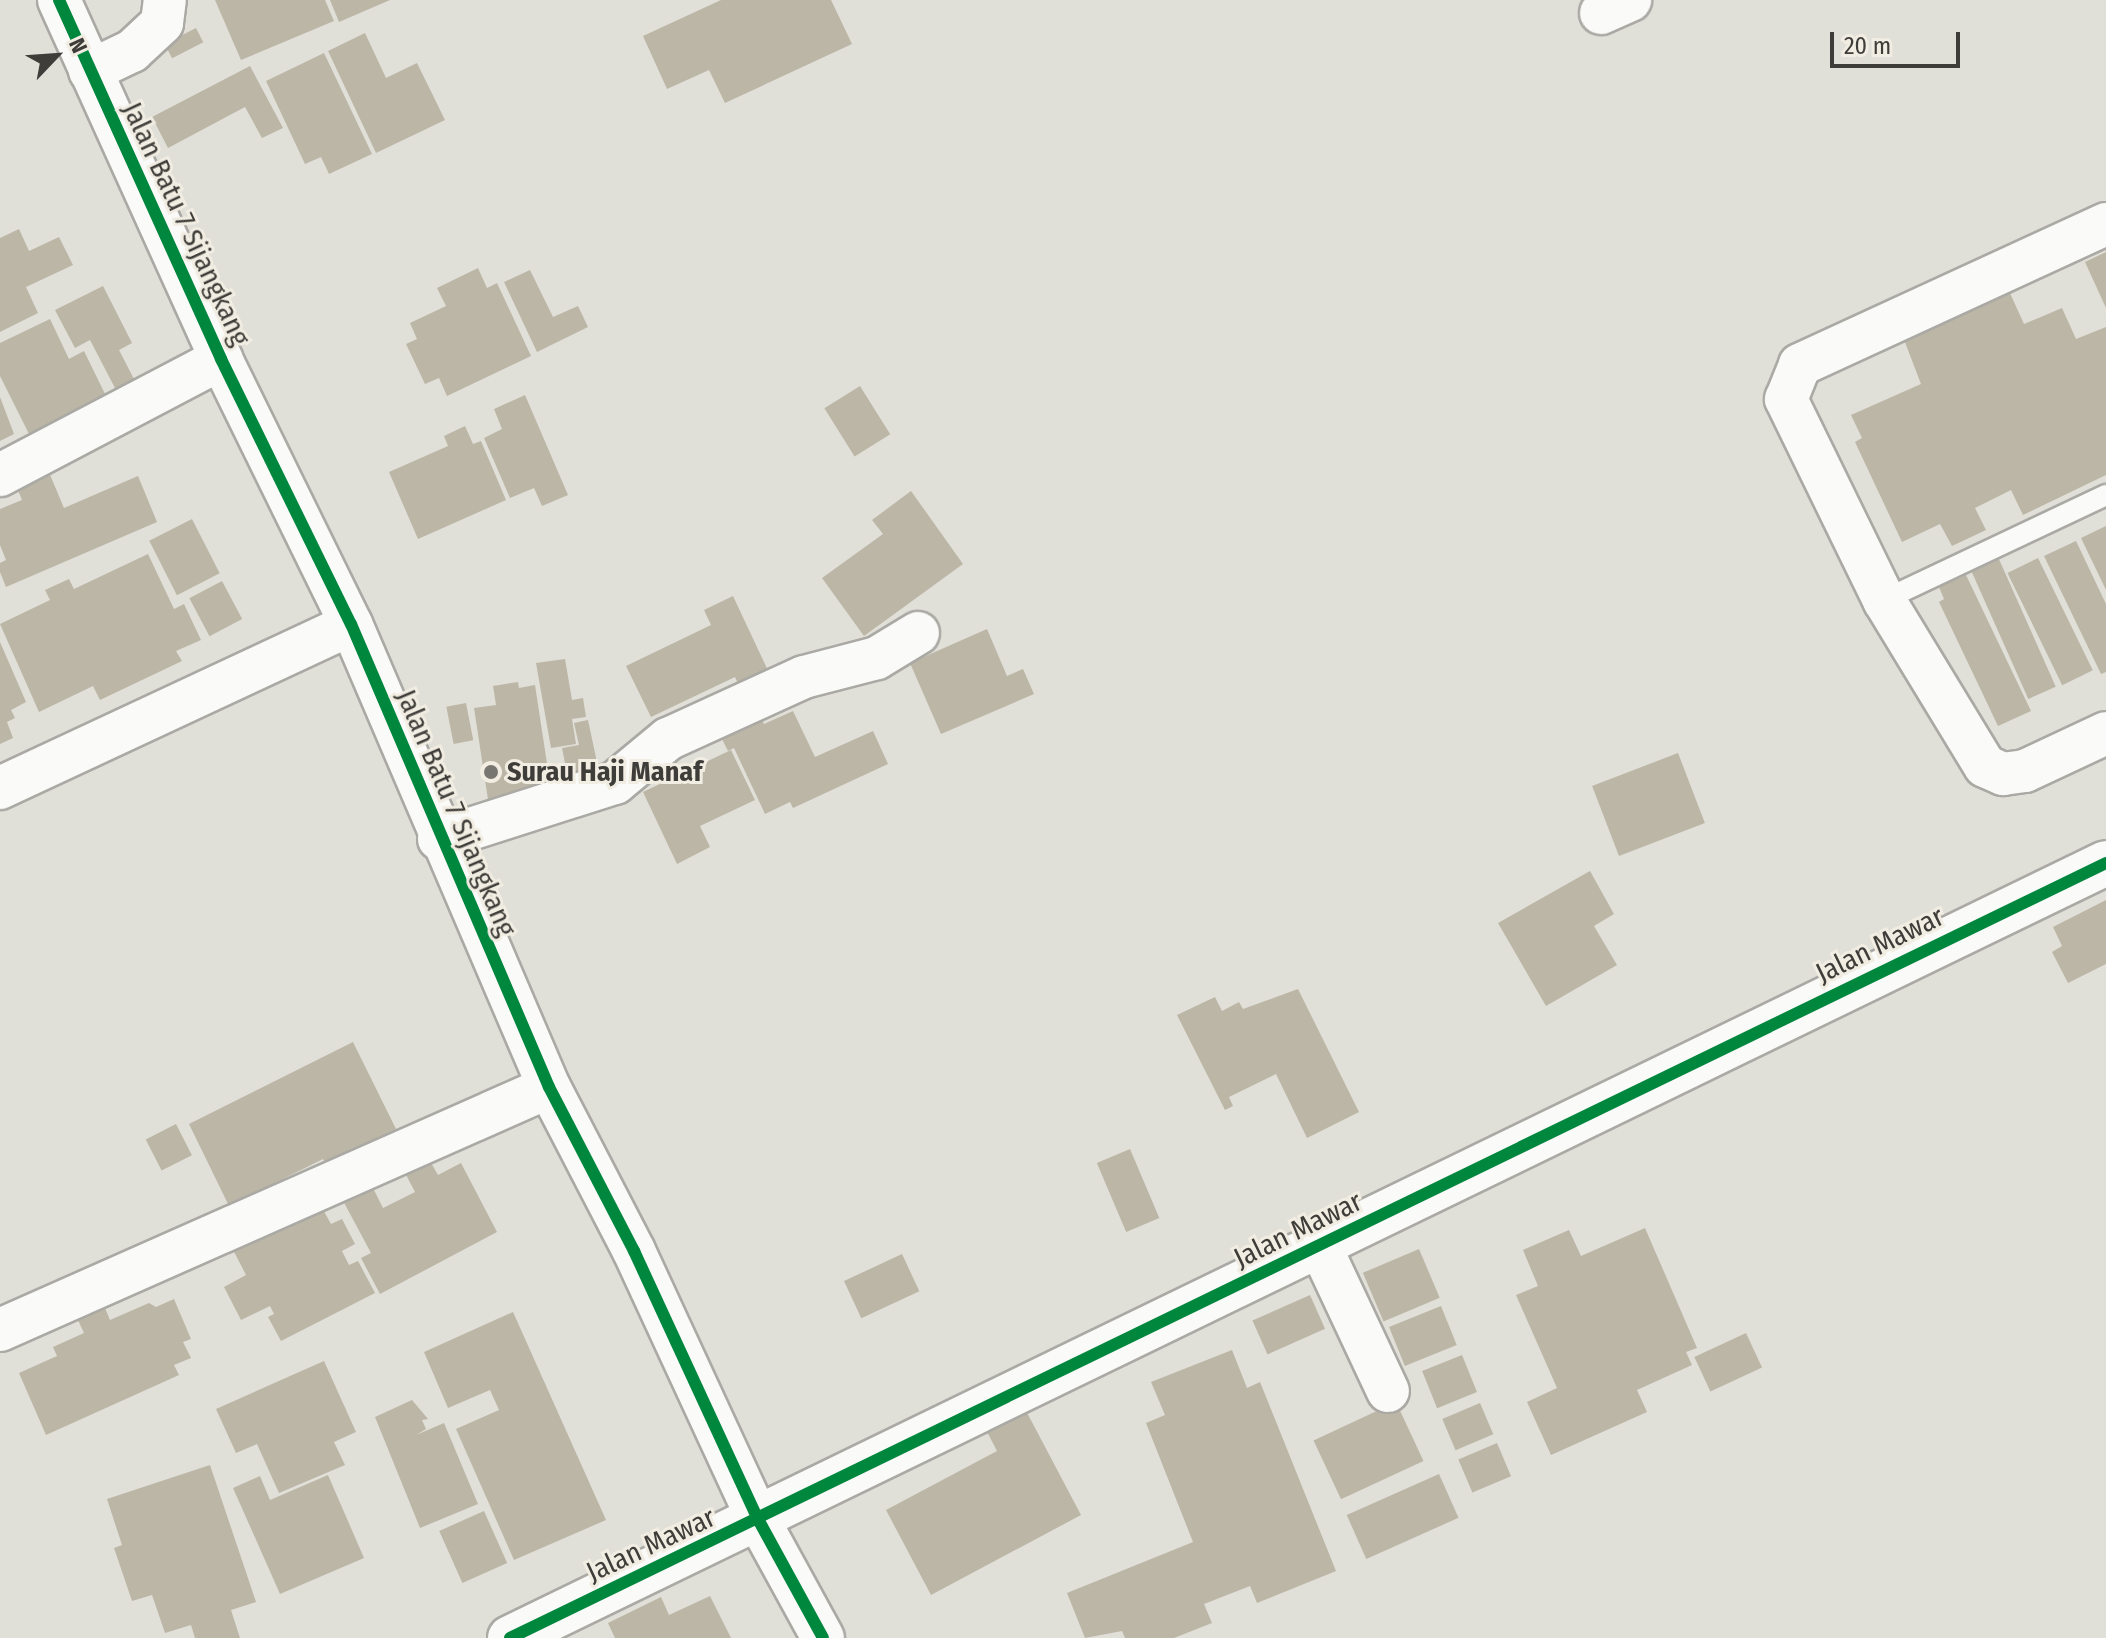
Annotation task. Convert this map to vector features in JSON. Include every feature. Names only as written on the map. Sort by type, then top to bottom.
[{"type":"street","name":"Jalan Batu 7 Sijangkang","points":[[59,0],[221,359],[351,624],[439,839],[549,1087],[634,1251],[759,1521],[823,1638]]},
{"type":"street","points":[[90,71],[132,51],[162,23],[165,0]]},
{"type":"street","points":[[2106,224],[1800,365],[1786,399],[1884,600],[1985,766],[2003,774],[2025,771],[2106,733]]},
{"type":"street","points":[[0,475],[221,359]]},
{"type":"street","points":[[0,788],[351,624]]},
{"type":"street","points":[[439,839],[615,783],[668,739],[804,677],[877,658],[918,633]]},
{"type":"street","name":"Jalan Mawar","points":[[510,1638],[759,1521],[2106,863]]},
{"type":"street","points":[[0,1330],[549,1087]]},
{"type":"street","points":[[1320,1246],[1388,1391]]},
{"type":"lane","points":[[1884,600],[2106,495]]},
{"type":"building","points":[[215,0],[325,0],[334,21],[241,60]]},
{"type":"building","points":[[330,0],[390,0],[339,22]]},
{"type":"building","points":[[721,0],[831,0],[852,44],[725,103],[709,70],[667,89],[643,36]]},
{"type":"building","points":[[196,28],[203,42],[172,58],[165,44]]},
{"type":"building","points":[[365,33],[386,78],[417,63],[445,120],[376,153],[328,51]]},
{"type":"building","points":[[324,53],[372,154],[329,174],[321,157],[305,164],[266,81]]},
{"type":"building","points":[[250,66],[283,128],[262,138],[245,107],[168,148],[152,117]]},
{"type":"building","points":[[19,229],[29,251],[59,237],[73,265],[26,287],[38,313],[0,332],[0,238]]},
{"type":"building","points":[[2106,252],[2106,308],[2085,262]]},
{"type":"building","points":[[478,268],[487,288],[497,283],[531,356],[447,396],[439,378],[425,384],[406,344],[417,339],[410,323],[446,306],[437,288]]},
{"type":"building","points":[[530,270],[553,317],[578,306],[588,327],[537,352],[504,282]]},
{"type":"building","points":[[103,286],[132,343],[119,350],[135,381],[116,390],[90,340],[75,348],[55,310]]},
{"type":"building","points":[[2009,291],[2024,324],[2062,308],[2076,339],[2106,327],[2106,475],[2023,515],[2011,490],[1975,508],[1986,530],[1952,546],[1940,524],[1902,542],[1855,442],[1862,438],[1851,415],[1921,384],[1903,337]]},
{"type":"building","points":[[50,319],[69,359],[84,351],[107,398],[30,436],[0,376],[0,343]]},
{"type":"building","points":[[860,386],[890,434],[855,457],[824,408]]},
{"type":"building","points":[[525,395],[568,495],[542,506],[534,488],[510,498],[484,438],[502,429],[494,409]]},
{"type":"building","points":[[0,397],[14,434],[0,441]]},
{"type":"building","points":[[465,426],[473,444],[481,441],[506,500],[418,539],[389,472],[448,446],[444,436]]},
{"type":"building","points":[[48,470],[64,508],[138,476],[157,522],[6,587],[0,572],[0,563],[6,560],[0,545],[0,509],[22,500],[15,483]]},
{"type":"building","points":[[911,491],[963,564],[864,636],[822,578],[883,534],[872,520]]},
{"type":"building","points":[[192,519],[220,573],[177,595],[149,541]]},
{"type":"building","points":[[2106,526],[2106,590],[2081,538]]},
{"type":"building","points":[[2076,541],[2106,604],[2106,672],[2101,674],[2044,556]]},
{"type":"building","points":[[148,554],[174,609],[184,604],[201,640],[176,651],[182,661],[100,700],[93,686],[39,712],[0,624],[50,600],[45,590],[69,579],[74,589]]},
{"type":"building","points":[[1998,557],[2056,687],[2028,699],[1971,569]]},
{"type":"building","points":[[2038,558],[2093,670],[2062,685],[2007,573]]},
{"type":"building","points":[[1966,575],[2031,711],[1998,726],[1939,602],[1944,599],[1939,587]]},
{"type":"building","points":[[222,581],[242,619],[210,636],[189,598]]},
{"type":"building","points":[[733,596],[771,677],[741,691],[735,677],[651,717],[626,666],[711,625],[704,610]]},
{"type":"building","points":[[987,629],[1007,676],[1023,669],[1034,694],[941,734],[910,663]]},
{"type":"building","points":[[0,642],[26,702],[11,710],[15,718],[7,722],[13,738],[0,744]]},
{"type":"building","points":[[565,659],[572,700],[583,698],[586,717],[572,719],[576,744],[551,748],[536,663]]},
{"type":"building","points":[[518,682],[519,688],[535,685],[552,796],[489,806],[474,708],[496,705],[493,686]]},
{"type":"building","points":[[466,703],[473,740],[454,744],[446,707]]},
{"type":"building","points":[[793,711],[815,757],[873,731],[888,764],[793,808],[790,802],[765,814],[734,748],[728,751],[718,731],[758,712],[764,724]]},
{"type":"building","points":[[588,720],[598,767],[567,773],[562,748],[579,745],[574,723]]},
{"type":"building","points":[[731,750],[755,800],[700,826],[710,847],[677,864],[643,792]]},
{"type":"building","points":[[1678,753],[1705,823],[1619,856],[1592,786]]},
{"type":"building","points":[[1590,871],[1614,914],[1594,926],[1617,965],[1546,1006],[1498,923]]},
{"type":"building","points":[[2106,900],[2106,964],[2068,983],[2052,952],[2062,946],[2053,927]]},
{"type":"building","points":[[1298,989],[1359,1112],[1307,1138],[1276,1074],[1229,1097],[1233,1106],[1225,1110],[1177,1015],[1215,997],[1222,1011],[1239,1002],[1243,1009]]},
{"type":"building","points":[[353,1042],[396,1129],[345,1154],[350,1165],[331,1174],[323,1159],[229,1206],[189,1124]]},
{"type":"building","points":[[176,1124],[192,1155],[162,1171],[146,1139]]},
{"type":"building","points":[[1130,1149],[1159,1218],[1126,1232],[1097,1163]]},
{"type":"building","points":[[427,1156],[438,1175],[461,1163],[497,1232],[380,1294],[361,1258],[371,1253],[341,1197],[370,1182],[383,1208],[415,1192],[403,1169]]},
{"type":"building","points":[[316,1197],[331,1224],[342,1219],[355,1244],[342,1251],[349,1265],[358,1261],[375,1293],[281,1341],[268,1317],[274,1314],[270,1306],[241,1320],[224,1287],[246,1275],[229,1242]]},
{"type":"building","points":[[1645,1228],[1697,1348],[1686,1352],[1692,1365],[1637,1390],[1647,1412],[1551,1455],[1527,1402],[1557,1388],[1516,1295],[1538,1286],[1523,1250],[1569,1230],[1581,1256]]},
{"type":"building","points":[[1419,1249],[1440,1298],[1384,1322],[1363,1273]]},
{"type":"building","points":[[902,1254],[919,1291],[861,1318],[844,1281]]},
{"type":"building","points":[[1310,1295],[1325,1329],[1267,1354],[1252,1321]]},
{"type":"building","points":[[174,1299],[191,1339],[183,1342],[191,1358],[174,1365],[179,1375],[46,1435],[19,1373],[57,1356],[53,1347],[84,1333],[78,1320],[105,1308],[110,1320],[149,1303],[156,1307]]},
{"type":"building","points":[[1441,1306],[1457,1345],[1405,1366],[1389,1327]]},
{"type":"building","points":[[513,1312],[606,1520],[514,1560],[456,1429],[499,1410],[490,1390],[448,1408],[424,1352]]},
{"type":"building","points":[[1746,1333],[1762,1367],[1710,1392],[1694,1357]]},
{"type":"building","points":[[1232,1350],[1247,1388],[1260,1382],[1336,1571],[1257,1603],[1250,1586],[1204,1604],[1212,1623],[1174,1638],[1125,1638],[1122,1631],[1085,1638],[1067,1593],[1193,1542],[1146,1423],[1165,1415],[1151,1382]]},
{"type":"building","points":[[1462,1355],[1477,1392],[1437,1408],[1422,1371]]},
{"type":"building","points":[[324,1361],[356,1432],[334,1442],[345,1465],[279,1493],[257,1444],[236,1453],[216,1409]]},
{"type":"building","points":[[412,1400],[428,1419],[422,1420],[426,1429],[416,1435],[444,1423],[478,1504],[420,1528],[375,1417]]},
{"type":"building","points":[[1396,1402],[1423,1461],[1341,1499],[1314,1440]]},
{"type":"building","points":[[1480,1403],[1493,1434],[1456,1450],[1442,1419]]},
{"type":"building","points":[[1024,1407],[1081,1515],[931,1595],[886,1510],[997,1451],[985,1428]]},
{"type":"building","points":[[1497,1443],[1511,1476],[1472,1493],[1458,1459]]},
{"type":"building","points":[[210,1465],[256,1602],[231,1610],[240,1638],[195,1638],[191,1625],[165,1633],[152,1595],[132,1601],[114,1548],[122,1545],[107,1499]]},
{"type":"building","points":[[1439,1474],[1459,1518],[1366,1559],[1347,1515]]},
{"type":"building","points":[[328,1475],[364,1558],[280,1594],[233,1488],[260,1476],[270,1500]]},
{"type":"building","points":[[484,1511],[507,1563],[462,1583],[439,1531]]},
{"type":"building","points":[[710,1596],[731,1638],[615,1638],[608,1623],[661,1597],[669,1615]]},
{"type":"cycle path","points":[[59,0],[221,359],[351,624],[549,1087],[634,1251],[759,1521],[823,1638]]},
{"type":"cycle path","points":[[510,1638],[2106,863]]},
{"type":"place","name":"Surau Haji Manaf","points":[[491,772]]}]
